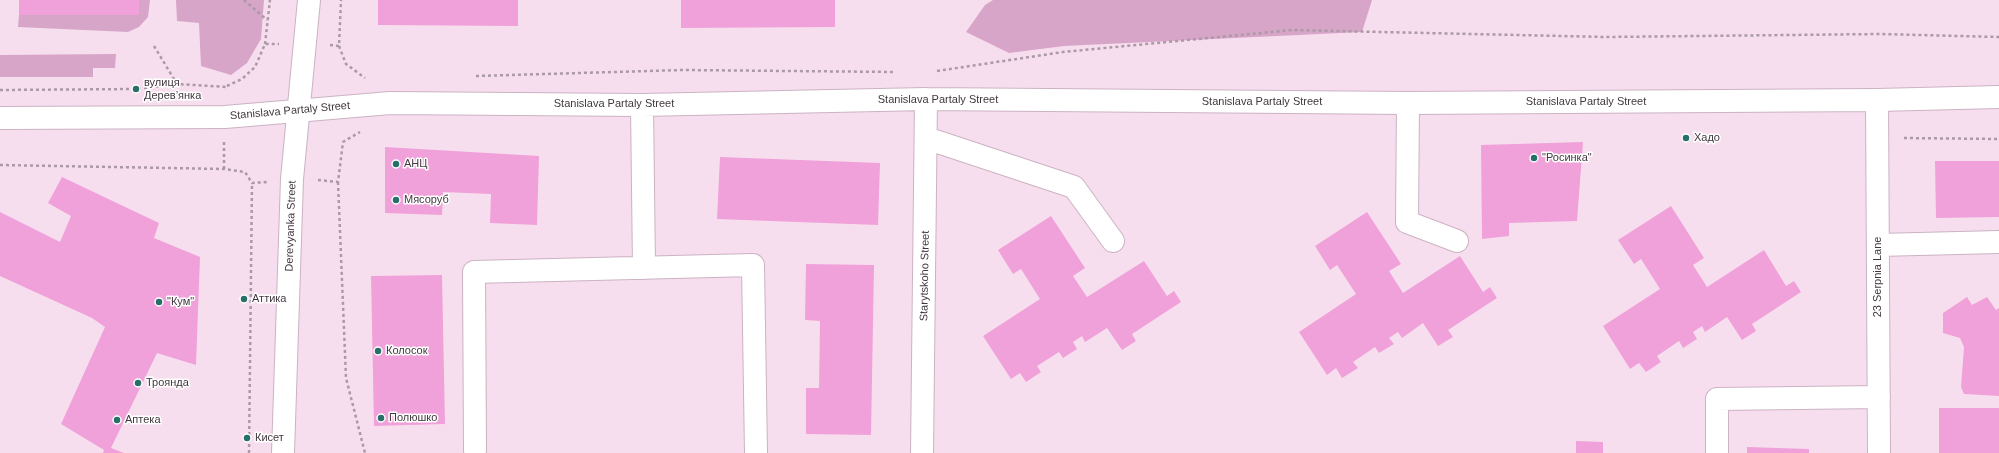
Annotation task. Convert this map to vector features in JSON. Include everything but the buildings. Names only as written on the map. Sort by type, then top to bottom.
[{"type":"street","name":"Derevyanka Street","points":[[283,453],[292,179],[309,0]]},
{"type":"street","name":"Stanislava Partaly Street","points":[[0,118],[225,117],[390,103],[642,105],[926,99],[1408,103],[1999,98]]},
{"type":"street","name":"Starytskoho Street","points":[[922,453],[926,99]]},
{"type":"street","name":"23 Serpnia Lane","points":[[1877,100],[1879,453]]},
{"type":"street","points":[[1408,103],[1406,222],[1457,241]]},
{"type":"street","points":[[642,105],[644,268]]},
{"type":"street","points":[[926,138],[1074,187],[1113,241]]},
{"type":"street","points":[[1878,245],[1999,242]]},
{"type":"street","points":[[475,450],[474,272],[753,265],[756,453]]},
{"type":"street","points":[[1716,453],[1717,399],[1879,397]]},
{"type":"path","points":[[244,0],[268,20]]},
{"type":"path","points":[[265,44],[270,0]]},
{"type":"path","points":[[933,72],[1063,52],[1292,30],[1606,37],[1880,34],[1999,37]]},
{"type":"path","points":[[468,76],[683,70],[902,72]]},
{"type":"path","points":[[365,79],[373,78]]},
{"type":"path","points":[[0,90],[136,89],[177,84]]},
{"type":"path","points":[[0,165],[224,169]]},
{"type":"path","points":[[338,182],[346,378],[365,453]]},
{"type":"path","points":[[249,453],[252,183]]},
{"type":"shaded area","points":[[139,0],[150,0],[148,17],[139,27],[128,32],[18,27],[19,15],[139,15]]},
{"type":"shaded area","points":[[176,0],[264,0],[261,39],[247,63],[231,75],[201,66],[199,23],[177,21]]},
{"type":"shaded area","points":[[993,0],[1372,0],[1362,32],[1064,46],[1009,53],[966,32],[985,5]]},
{"type":"shaded area","points":[[116,54],[115,68],[93,68],[93,77],[0,77],[0,55]]},
{"type":"place","name":"вулиця Дерев’янка","points":[[136,89]]},
{"type":"place","name":"Хадо","points":[[1686,138]]},
{"type":"place","name":"\"Росинка\"","points":[[1534,158]]},
{"type":"place","name":"АНЦ","points":[[396,164]]},
{"type":"place","name":"Мясоруб","points":[[396,200]]},
{"type":"place","name":"Аттика","points":[[244,299]]},
{"type":"place","name":"\"Кум\"","points":[[159,302]]},
{"type":"place","name":"Колосок","points":[[378,351]]},
{"type":"place","name":"Троянда","points":[[138,383]]},
{"type":"place","name":"Полюшко","points":[[381,418]]},
{"type":"place","name":"Аптека","points":[[117,420]]},
{"type":"place","name":"Кисет","points":[[247,438]]}]
